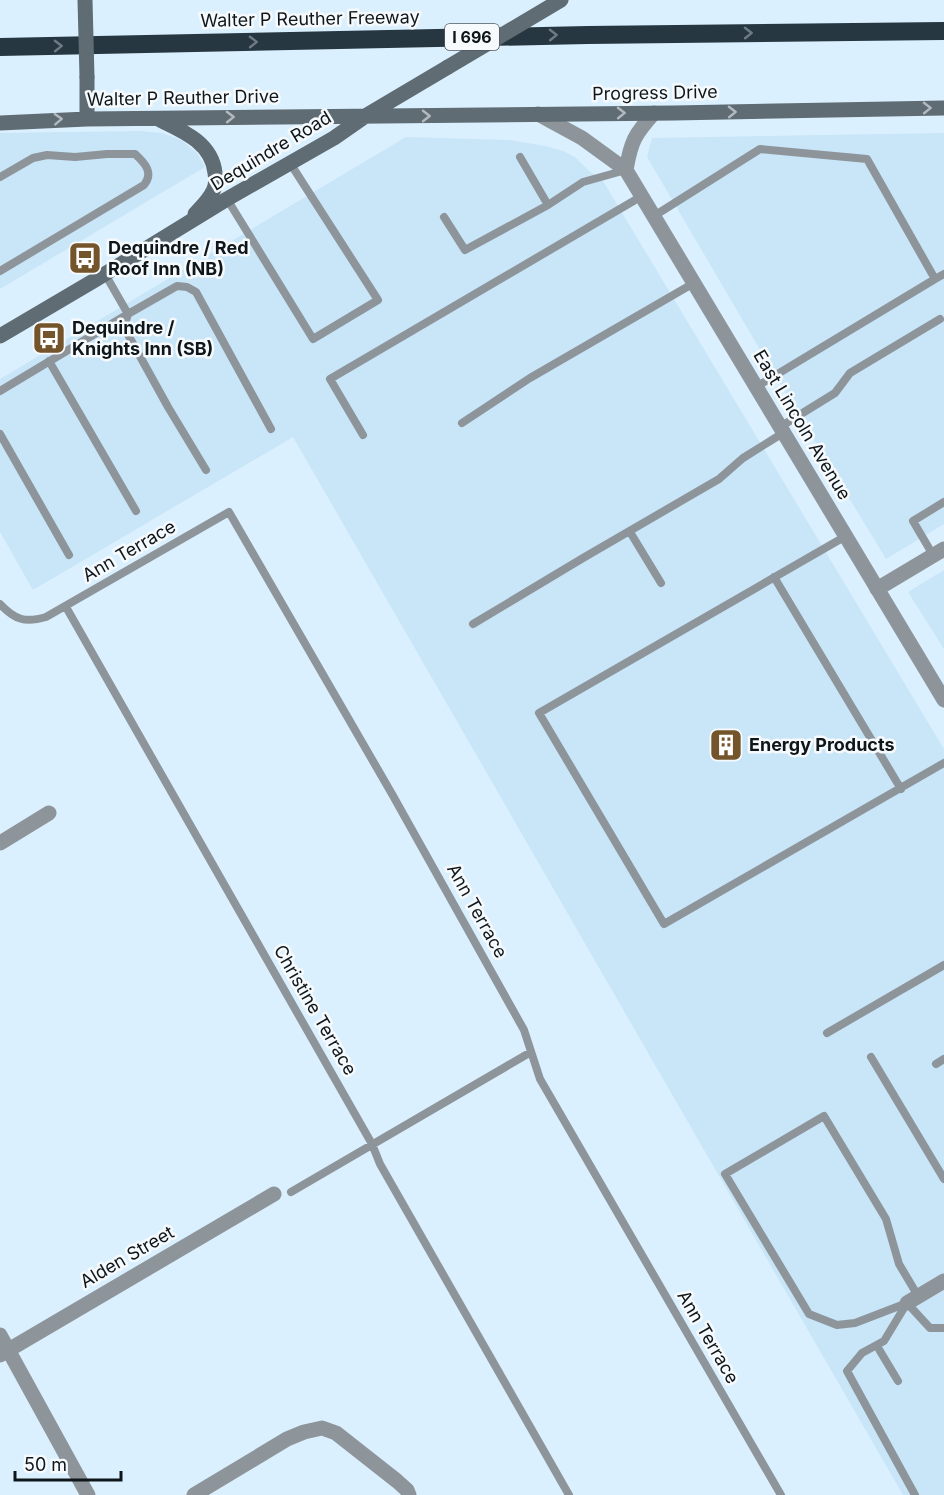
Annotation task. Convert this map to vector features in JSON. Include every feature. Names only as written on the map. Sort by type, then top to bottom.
[{"type":"highway","name":"Walter P Reuther Freeway","points":[[0,47],[588,35],[944,31]]},
{"type":"main road","points":[[85,0],[87,118]]},
{"type":"main road","name":"Dequindre Road","points":[[0,336],[561,0]]},
{"type":"main road","name":"Progress Drive","points":[[367,115],[944,108]]},
{"type":"main road","name":"Walter P Reuther Drive","points":[[0,123],[87,118],[367,115]]},
{"type":"main road","points":[[156,118],[196,140],[204,147],[214,165],[216,177],[212,193],[185,225]]},
{"type":"street","points":[[626,170],[630,146],[643,125],[654,113]]},
{"type":"street","name":"East Lincoln Avenue","points":[[538,114],[582,138],[626,170],[944,700]]},
{"type":"street","points":[[877,589],[939,552]]},
{"type":"street","points":[[0,843],[49,813]]},
{"type":"street","name":"Alden Street","points":[[4,1352],[274,1194]]},
{"type":"street","points":[[913,1299],[944,1281]]},
{"type":"street","points":[[0,1335],[4,1352],[88,1495]]},
{"type":"street","points":[[194,1495],[287,1439],[322,1428],[336,1433],[397,1481],[409,1495]]},
{"type":"lane","points":[[654,216],[760,149],[867,159],[935,279]]},
{"type":"lane","points":[[0,177],[33,158],[47,155],[75,157],[107,154],[135,154],[147,168],[149,175],[144,185],[0,271]]},
{"type":"lane","points":[[520,157],[548,205]]},
{"type":"lane","points":[[227,199],[313,339],[378,300],[290,163]]},
{"type":"lane","points":[[444,217],[465,250],[548,205],[583,182],[626,170]]},
{"type":"lane","points":[[363,435],[330,379],[642,196]]},
{"type":"lane","points":[[105,274],[128,314],[126,331],[206,470]]},
{"type":"lane","points":[[756,387],[944,274]]},
{"type":"lane","points":[[462,423],[530,378],[694,283]]},
{"type":"lane","points":[[0,391],[177,286],[187,287],[196,292],[271,429]]},
{"type":"lane","points":[[473,624],[719,479],[743,458],[835,393],[850,373],[940,319]]},
{"type":"lane","points":[[49,361],[136,511]]},
{"type":"lane","points":[[0,434],[69,555]]},
{"type":"lane","points":[[939,552],[913,521],[944,502]]},
{"type":"lane","name":"Ann Terrace","points":[[66,607],[229,512],[490,968],[524,1030],[540,1079],[781,1495]]},
{"type":"lane","points":[[630,532],[661,583]]},
{"type":"lane","points":[[846,536],[539,713],[664,924],[944,763]]},
{"type":"lane","points":[[774,577],[901,789]]},
{"type":"lane","points":[[0,604],[8,613],[34,621],[46,618],[66,607]]},
{"type":"lane","name":"Christine Terrace","points":[[66,607],[569,1495]]},
{"type":"lane","points":[[827,1033],[944,965]]},
{"type":"lane","points":[[291,1192],[531,1052]]},
{"type":"lane","points":[[871,1057],[944,1179]]},
{"type":"lane","points":[[913,1299],[855,1323],[837,1324],[809,1314],[725,1174],[824,1116],[886,1219],[899,1264],[913,1299],[930,1328],[944,1328]]},
{"type":"lane","points":[[913,1299],[884,1341],[862,1353],[847,1371],[915,1495]]},
{"type":"lane","points":[[877,1346],[898,1381]]},
{"type":"shaded area","points":[[140,131],[162,133],[181,140],[197,153],[205,167],[0,289],[0,133]]},
{"type":"shaded area","points":[[944,133],[944,524],[886,559],[647,157],[652,138]]},
{"type":"shaded area","points":[[406,137],[510,140],[545,146],[575,157],[603,181],[944,749],[944,1495],[903,1495],[293,437],[33,590],[0,532],[0,379]]},
{"type":"shaded area","points":[[944,570],[944,649],[908,592]]},
{"type":"place","name":"Dequindre / Red Roof Inn (NB)","points":[[85,258]]},
{"type":"place","name":"Dequindre / Knights Inn (SB)","points":[[49,338]]},
{"type":"place","name":"Energy Products","points":[[726,745]]}]
